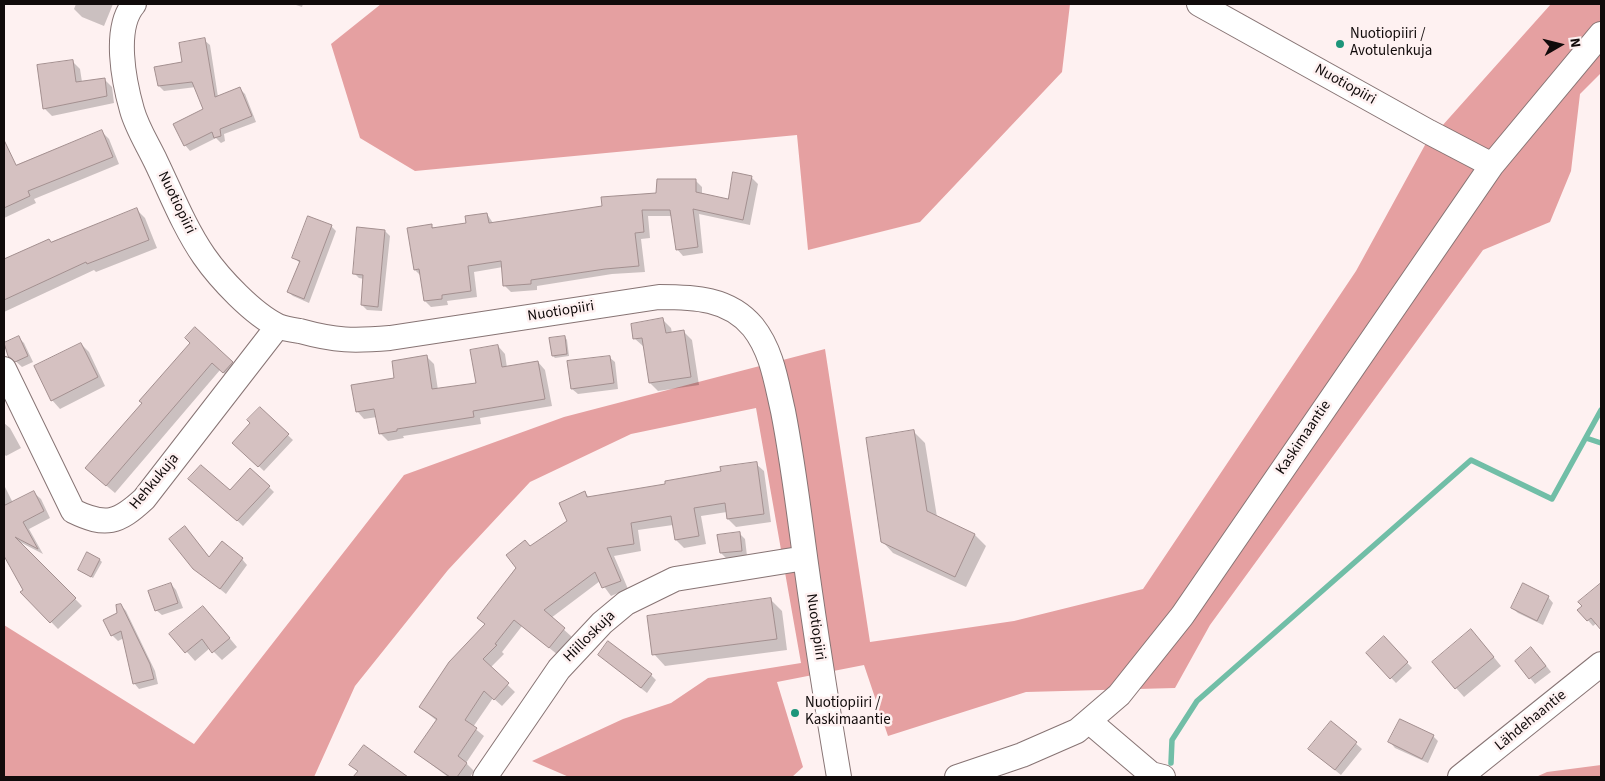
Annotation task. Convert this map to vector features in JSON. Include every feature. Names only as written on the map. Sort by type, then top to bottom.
[{"type":"street","name":"Nuotiopiiri","points":[[134,4],[122,36],[125,80],[132,112],[190,234],[205,258],[225,283],[278,326],[333,340],[360,341],[399,337],[659,297],[694,297],[723,304],[752,326],[766,346],[774,370],[789,442],[839,777]]},
{"type":"street","name":"Nuotiopiiri","points":[[1199,4],[1429,132],[1492,164]]},
{"type":"street","name":"Kaskimaantie","points":[[957,777],[1022,755],[1077,731],[1090,722],[1124,690],[1182,616],[1492,164],[1601,34]]},
{"type":"street","name":"Hehkukuja","points":[[4,369],[73,511],[92,520],[113,521],[128,513],[144,499],[278,326]]},
{"type":"street","name":"Hiilloskuja","points":[[484,777],[559,669],[602,623],[626,604],[676,579],[806,558]]},
{"type":"street","name":"Lähdehaantie","points":[[1460,777],[1601,664]]},
{"type":"street","points":[[1090,722],[1155,776]]},
{"type":"shaded area","points":[[381,4],[1070,4],[1062,72],[920,222],[808,250],[797,135],[415,171],[360,138],[331,44]]},
{"type":"shaded area","points":[[1551,4],[1601,4],[1601,73],[1580,94],[1571,171],[1550,222],[1483,250],[1210,625],[1175,688],[1026,692],[888,736],[864,665],[777,682],[803,767],[792,777],[569,777],[532,761],[623,719],[671,703],[708,678],[801,663],[756,408],[631,434],[530,482],[448,570],[355,686],[314,777],[4,777],[4,625],[194,744],[404,475],[564,417],[825,349],[870,642],[1014,621],[1143,589],[1356,271],[1425,145]]},
{"type":"shaded area","points":[[1601,765],[1601,777],[1536,777],[1547,772]]},
{"type":"building","points":[[205,38],[215,97],[240,87],[252,116],[220,129],[221,136],[214,138],[212,132],[184,146],[173,124],[203,109],[192,82],[158,86],[154,67],[182,62],[179,43]]},
{"type":"building","points":[[73,60],[76,82],[105,78],[107,96],[43,109],[37,65]]},
{"type":"building","points":[[102,130],[113,157],[28,191],[30,196],[4,208],[4,140],[16,165]]},
{"type":"building","points":[[733,172],[752,176],[743,220],[693,209],[698,247],[676,250],[670,210],[642,210],[644,232],[635,233],[639,266],[531,280],[531,284],[503,286],[501,261],[468,266],[471,291],[442,295],[442,299],[424,301],[419,269],[414,270],[407,228],[432,224],[432,228],[466,223],[465,216],[487,213],[489,223],[602,206],[601,197],[656,193],[657,179],[696,179],[696,192],[728,199]]},
{"type":"building","points":[[137,208],[149,240],[87,264],[86,262],[4,300],[4,259],[49,239],[51,242]]},
{"type":"building","points":[[308,216],[332,225],[304,299],[287,292],[300,261],[292,258]]},
{"type":"building","points":[[357,227],[385,230],[378,307],[361,305],[363,275],[353,274]]},
{"type":"building","points":[[663,318],[666,333],[684,330],[691,377],[649,383],[642,338],[633,339],[631,324]]},
{"type":"building","points":[[195,327],[233,362],[223,373],[212,363],[106,486],[85,468],[142,403],[139,401],[190,343],[185,338]]},
{"type":"building","points":[[19,336],[28,356],[15,362],[8,356],[4,343]]},
{"type":"building","points":[[565,336],[567,354],[552,356],[549,338]]},
{"type":"building","points":[[81,343],[98,377],[51,401],[34,366]]},
{"type":"building","points":[[498,345],[502,367],[538,361],[545,399],[473,411],[474,417],[397,429],[397,431],[379,434],[374,409],[356,412],[351,385],[394,378],[392,361],[427,355],[432,389],[476,383],[470,350]]},
{"type":"building","points":[[610,356],[614,383],[571,389],[567,361]]},
{"type":"building","points":[[260,407],[289,434],[258,467],[232,443],[250,423],[247,420]]},
{"type":"building","points":[[914,430],[927,511],[975,534],[955,577],[881,542],[866,438]]},
{"type":"building","points":[[757,462],[764,514],[727,519],[725,503],[694,508],[699,536],[675,540],[671,516],[631,523],[634,544],[607,548],[621,581],[602,588],[595,572],[544,610],[565,628],[549,648],[514,620],[495,644],[497,645],[483,659],[509,683],[494,700],[484,691],[465,720],[477,728],[458,756],[467,763],[457,777],[450,777],[414,752],[437,719],[419,707],[449,662],[485,624],[477,618],[516,568],[506,555],[525,540],[530,546],[567,521],[559,503],[585,491],[587,497],[665,484],[665,481],[721,471],[720,467]]},
{"type":"building","points":[[201,465],[230,490],[250,468],[270,486],[237,521],[188,479]]},
{"type":"building","points":[[34,491],[44,511],[23,522],[38,549],[15,537],[76,598],[50,623],[20,592],[23,590],[4,556],[4,506]]},
{"type":"building","points":[[185,526],[209,557],[222,541],[243,558],[220,589],[193,569],[169,539]]},
{"type":"building","points":[[740,532],[742,551],[720,553],[717,535]]},
{"type":"building","points":[[87,552],[100,559],[91,577],[78,570]]},
{"type":"building","points":[[171,583],[178,603],[155,611],[148,591]]},
{"type":"building","points":[[1523,583],[1549,596],[1537,621],[1511,608]]},
{"type":"building","points":[[1601,583],[1601,630],[1591,618],[1587,621],[1577,610],[1582,606],[1578,602]]},
{"type":"building","points":[[771,598],[777,639],[652,655],[647,616]]},
{"type":"building","points":[[121,604],[150,664],[154,679],[133,684],[121,631],[111,636],[103,620],[117,613],[116,605]]},
{"type":"building","points":[[203,606],[230,638],[212,653],[202,639],[185,653],[169,634]]},
{"type":"building","points":[[1471,629],[1494,657],[1455,689],[1432,662]]},
{"type":"building","points":[[1384,636],[1408,662],[1390,679],[1366,653]]},
{"type":"building","points":[[608,641],[652,674],[641,688],[598,655]]},
{"type":"building","points":[[1531,647],[1546,666],[1529,679],[1515,661]]},
{"type":"building","points":[[1400,719],[1434,735],[1422,759],[1388,742]]},
{"type":"building","points":[[1331,721],[1357,742],[1335,770],[1308,749]]},
{"type":"building","points":[[364,745],[408,777],[353,777],[358,771],[349,765]]},
{"type":"waterway","points":[[1171,763],[1172,740],[1197,701],[1471,460],[1552,499],[1601,410]]},
{"type":"waterway","points":[[1586,438],[1601,443]]},
{"type":"place","name":"Nuotiopiiri / Avotulenkuja","points":[[1340,44]]},
{"type":"place","name":"Nuotiopiiri / Kaskimaantie","points":[[795,713]]}]
